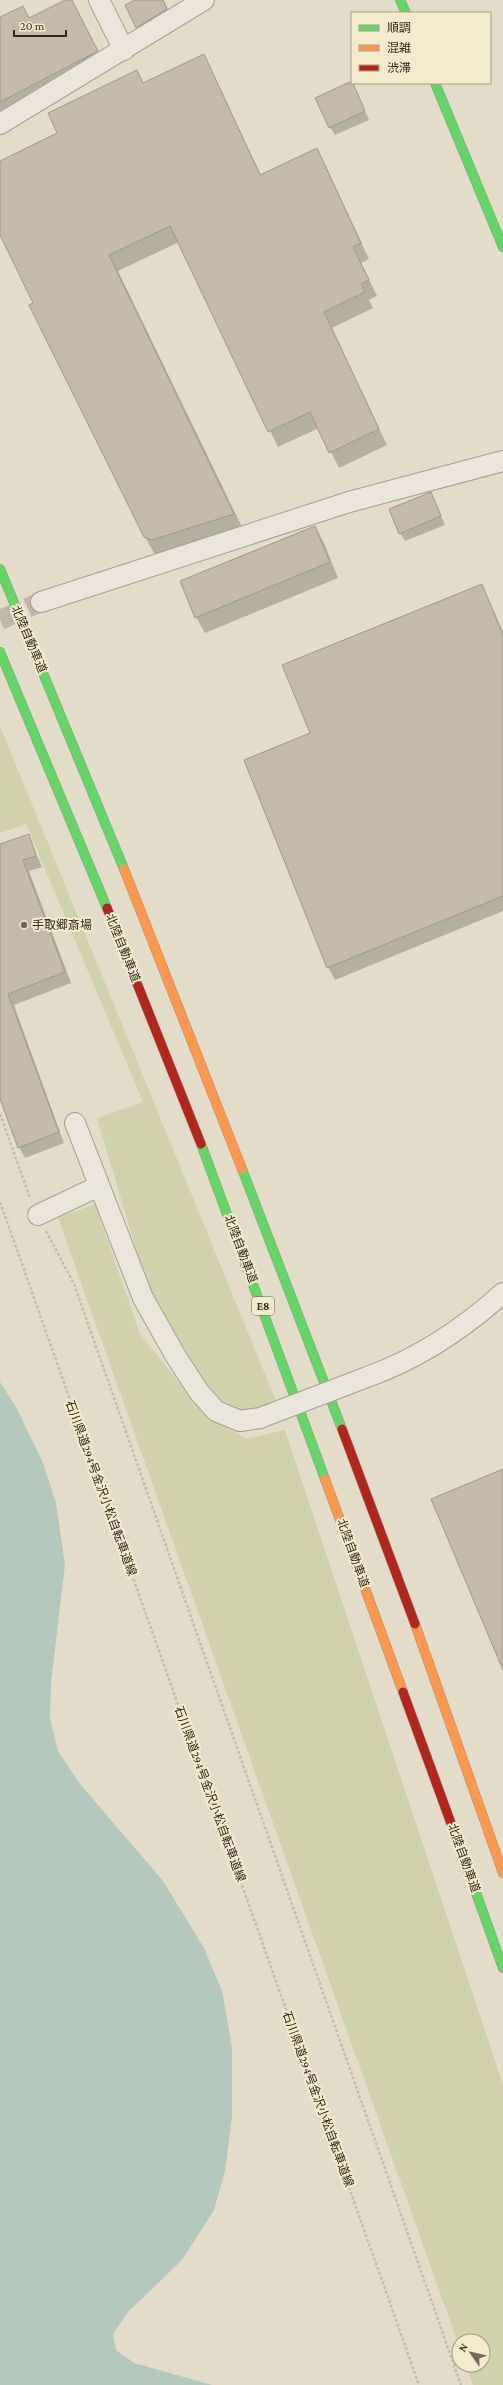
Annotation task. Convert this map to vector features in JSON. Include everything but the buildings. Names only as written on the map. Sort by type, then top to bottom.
[{"type":"main road","points":[[400,0],[406,12]]},
{"type":"main road","points":[[435,84],[503,247]]},
{"type":"main road","name":"北陸自動車道","points":[[0,569],[120,859],[231,1138],[382,1536],[503,1874]]},
{"type":"main road","name":"北陸自動車道","points":[[0,652],[90,866],[210,1166],[280,1352],[503,1968]]},
{"type":"street","points":[[99,0],[124,50]]},
{"type":"street","points":[[0,124],[204,0]]},
{"type":"street","points":[[41,602],[349,502],[503,461]]},
{"type":"street","points":[[75,1123],[143,1298],[199,1392],[216,1411],[240,1421],[260,1418],[390,1369],[439,1343],[503,1293]]},
{"type":"street","points":[[38,1215],[99,1186]]},
{"type":"path","points":[[0,1114],[30,1198],[74,1284],[461,2385]]},
{"type":"path","name":"石川県道294号金沢小松自転車道線","points":[[0,1202],[419,2385]]},
{"type":"green space","points":[[0,726],[276,1401],[254,1411],[232,1409],[211,1393],[150,1296],[97,1118],[143,1102],[26,824],[0,833]]},
{"type":"green space","points":[[95,1204],[140,1334],[202,1411],[246,1439],[285,1430],[503,2084],[503,2385],[473,2385],[469,2373],[491,2373],[491,2333],[454,2333],[58,1218]]},
{"type":"shaded area","points":[[0,1382],[16,1407],[43,1463],[56,1503],[65,1565],[51,1682],[50,1718],[58,1751],[80,1784],[163,1881],[204,1948],[222,1991],[232,2047],[232,2117],[225,2171],[214,2210],[182,2260],[127,2313],[113,2334],[116,2350],[134,2363],[212,2385],[0,2385]]},
{"type":"tunnel","points":[[0,620],[41,602]]},
{"type":"traffic: fast","points":[[400,0],[406,12]]},
{"type":"traffic: fast","points":[[435,84],[503,247]]},
{"type":"traffic: fast","points":[[0,569],[124,869]]},
{"type":"traffic: fast","points":[[0,652],[107,908]]},
{"type":"traffic: fast","points":[[201,1144],[325,1479]]},
{"type":"traffic: fast","points":[[242,1169],[342,1429]]},
{"type":"traffic: fast","points":[[456,1837],[503,1968]]},
{"type":"traffic: slow","points":[[124,869],[242,1169]]},
{"type":"traffic: slow","points":[[325,1479],[403,1692]]},
{"type":"traffic: slow","points":[[415,1624],[503,1873]]},
{"type":"traffic: jam","points":[[107,908],[201,1144]]},
{"type":"traffic: jam","points":[[342,1429],[415,1624]]},
{"type":"traffic: jam","points":[[403,1692],[456,1837]]},
{"type":"place","name":"手取郷斎場","points":[[24,925]]}]
